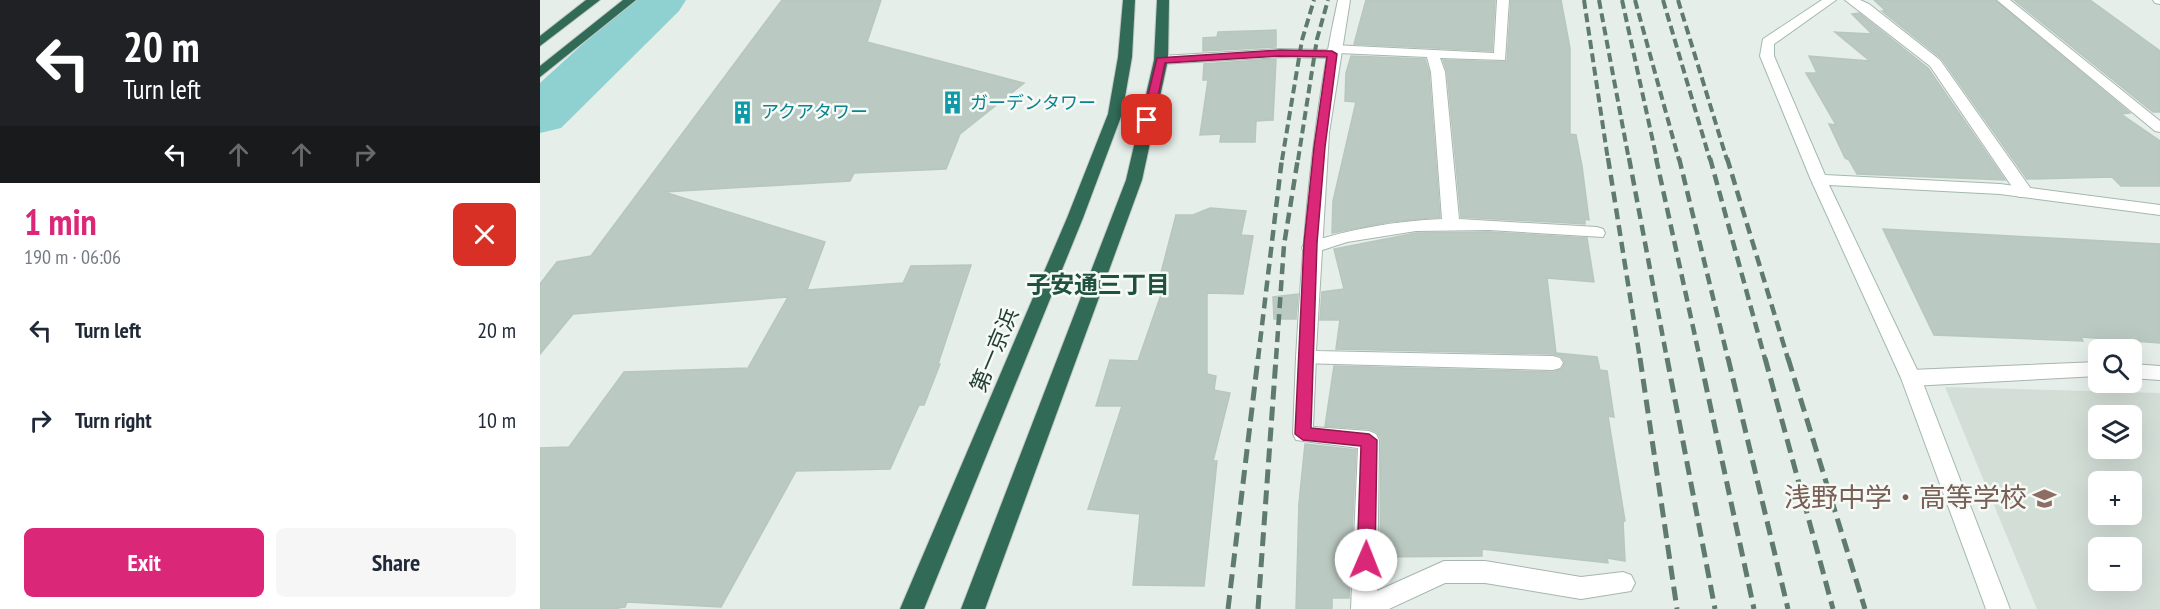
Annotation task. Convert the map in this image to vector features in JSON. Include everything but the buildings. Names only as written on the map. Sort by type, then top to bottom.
[{"type":"highway","points":[[540,42],[594,0]]},
{"type":"highway","points":[[544,70],[630,0]]},
{"type":"highway","points":[[544,70],[640,0]]},
{"type":"highway","name":"第一京浜","points":[[912,609],[1076,218],[1115,114],[1125,57],[1129,0]]},
{"type":"highway","points":[[973,609],[1134,180],[1161,60],[1163,0]]},
{"type":"street","points":[[1344,0],[1333,51],[1319,147],[1310,248],[1303,434],[1369,440],[1364,608],[1444,572],[1485,572],[1581,588],[1623,582]]},
{"type":"street","points":[[1161,60],[1333,51],[1500,57],[1503,0]]},
{"type":"street","points":[[1830,0],[1768,42],[1767,56],[1819,180],[1911,378],[1998,609]]},
{"type":"street","points":[[1851,0],[1865,7],[1935,63],[2025,193]]},
{"type":"street","points":[[2003,0],[2160,128]]},
{"type":"street","points":[[1432,53],[1438,72],[1451,223]]},
{"type":"street","points":[[1819,180],[2025,193],[2160,210]]},
{"type":"street","points":[[1310,248],[1351,234],[1451,223],[1597,232]]},
{"type":"street","points":[[1306,358],[1553,363]]},
{"type":"street","points":[[1911,378],[2088,369]]},
{"type":"street","points":[[2142,372],[2160,373]]},
{"type":"shaded area","name":"浅野中学・高等学校","points":[[1945,387],[2088,391],[2088,393],[2160,393],[2160,609],[2037,609]]},
{"type":"waterway","points":[[540,115],[661,0]]},
{"type":"railway","points":[[1282,160],[1302,40],[1314,0]]},
{"type":"railway","points":[[1298,160],[1317,39],[1328,0]]},
{"type":"railway","points":[[1584,0],[1608,160]]},
{"type":"railway","points":[[1599,0],[1629,160]]},
{"type":"railway","points":[[1622,0],[1657,160]]},
{"type":"railway","points":[[1635,0],[1679,160]]},
{"type":"railway","points":[[1663,0],[1710,160]]},
{"type":"railway","points":[[1678,0],[1727,160]]},
{"type":"railway","points":[[1258,359],[1282,158]]},
{"type":"railway","points":[[1276,359],[1284,245],[1298,158]]},
{"type":"railway","points":[[1608,158],[1640,359]]},
{"type":"railway","points":[[1629,158],[1667,359]]},
{"type":"railway","points":[[1656,158],[1700,359]]},
{"type":"railway","points":[[1679,158],[1728,359]]},
{"type":"railway","points":[[1710,158],[1765,359]]},
{"type":"railway","points":[[1727,158],[1788,359]]},
{"type":"railway","points":[[1228,609],[1258,358]]},
{"type":"railway","points":[[1258,609],[1276,358]]},
{"type":"railway","points":[[1640,358],[1677,609]]},
{"type":"railway","points":[[1667,358],[1715,609]]},
{"type":"railway","points":[[1700,358],[1754,609]]},
{"type":"railway","points":[[1728,358],[1788,609]]},
{"type":"railway","points":[[1765,358],[1833,609]]},
{"type":"railway","points":[[1788,358],[1865,609]]},
{"type":"place","name":"ガーデンタワー","points":[[952,103]]},
{"type":"place","name":"アクアタワー","points":[[743,112]]},
{"type":"place","name":"浅野中学・高等学校","points":[[2045,498]]},
{"type":"district","name":"子安通三丁目","points":[[1098,285]]},
{"type":"route","points":[[1147,120],[1161,60],[1280,53],[1332,54],[1319,147],[1310,243],[1303,434],[1369,440],[1366,560]]}]
